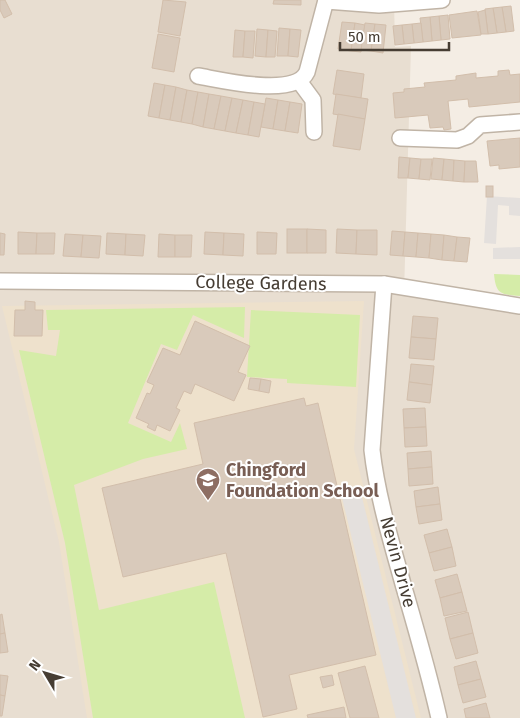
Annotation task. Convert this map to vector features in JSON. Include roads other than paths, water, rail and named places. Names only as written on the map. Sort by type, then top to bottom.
[{"type":"street","points":[[198,76],[269,86],[285,85],[299,81],[305,77],[307,72],[326,0],[379,5],[442,0]]},
{"type":"street","points":[[299,81],[313,100],[314,132]]},
{"type":"street","points":[[400,138],[457,140],[468,136],[480,125],[520,122]]},
{"type":"street","name":"College Gardens","points":[[0,281],[384,284],[520,306]]},
{"type":"street","name":"Nevin Drive","points":[[384,284],[372,450],[373,463],[388,533],[426,661],[439,718]]},
{"type":"place","name":"Chingford Foundation School","points":[[208,501]]}]
